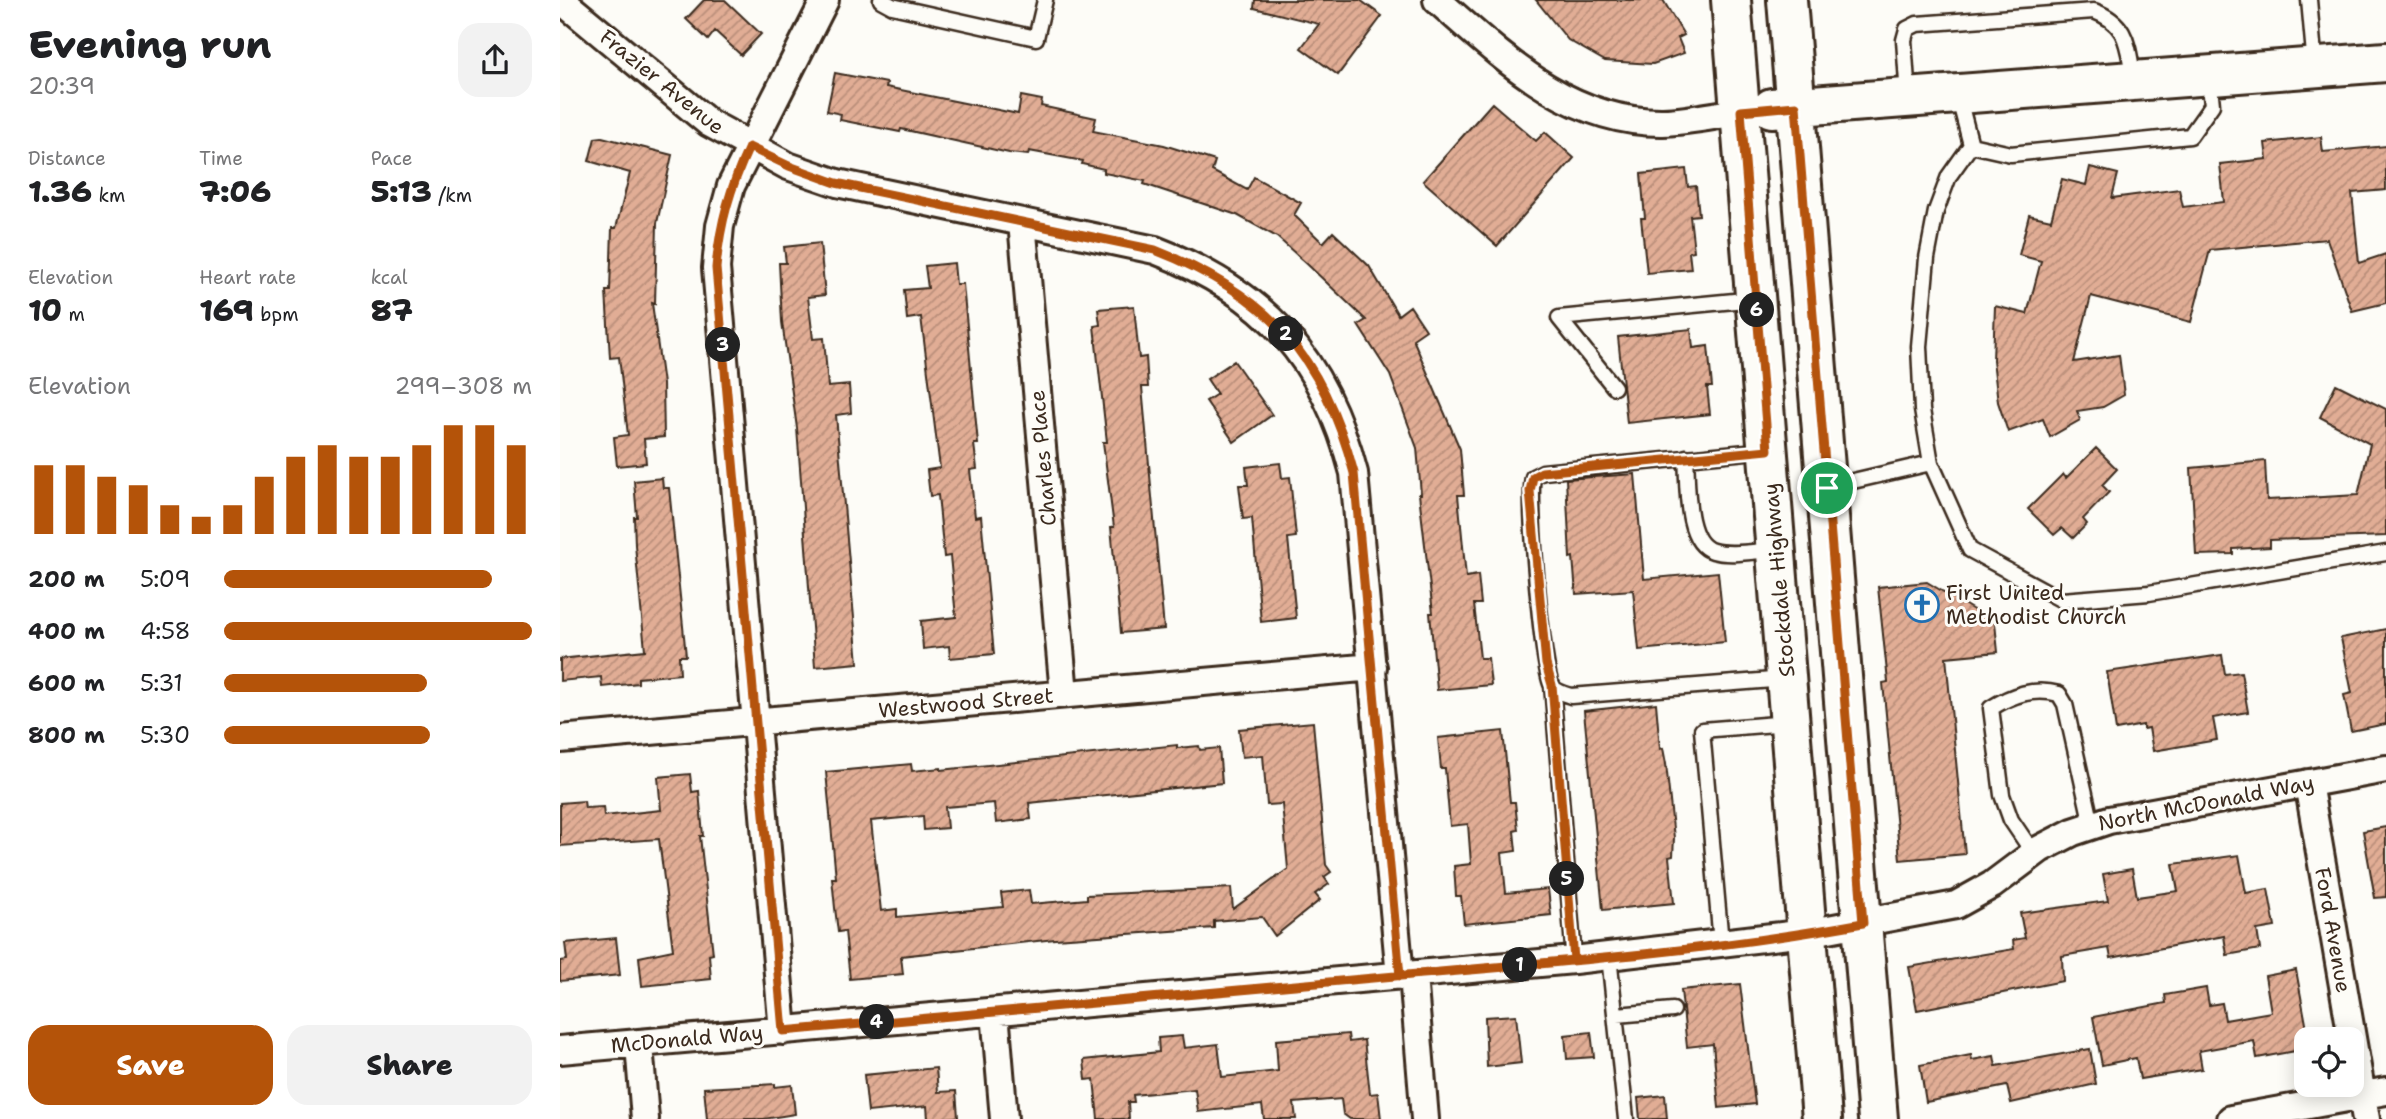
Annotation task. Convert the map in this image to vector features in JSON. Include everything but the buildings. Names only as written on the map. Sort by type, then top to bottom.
[{"type":"main road","name":"Stockdale Highway","points":[[1731,0],[1769,109],[1827,488],[1837,928],[1822,1119]]},
{"type":"main road","name":"Stockdale Highway","points":[[1787,0],[1769,109],[1756,299],[1790,723],[1878,1119]]},
{"type":"main road","points":[[1769,109],[2386,62]]},
{"type":"street","name":"Frazier Avenue","points":[[561,0],[709,123],[749,147],[789,166],[836,183],[1155,250],[1197,267],[1235,289],[1270,317],[1300,351],[1322,384],[1343,429],[1354,473],[1406,975],[1424,1119]]},
{"type":"street","points":[[783,1031],[716,268],[720,226],[731,186],[825,0]]},
{"type":"street","points":[[1437,0],[1517,69],[1552,92],[1586,108],[1622,117],[1663,121],[1769,109]]},
{"type":"street","name":"Charles Place","points":[[1022,222],[1064,694]]},
{"type":"street","name":"Westwood Street","points":[[560,739],[1373,667]]},
{"type":"street","name":"North McDonald Way","points":[[1837,928],[1956,905],[1992,885],[2034,854],[2073,832],[2092,825],[2386,769]]},
{"type":"street","name":"Ford Avenue","points":[[2308,783],[2371,1102]]},
{"type":"street","name":"McDonald Way","points":[[560,1051],[1574,960],[1837,928]]},
{"type":"street","points":[[995,1012],[1004,1119]]},
{"type":"street","points":[[639,1044],[645,1119]]},
{"type":"street","points":[[2231,1119],[2371,1102]]},
{"type":"lane","points":[[881,0],[892,6],[1036,38],[1045,0]]},
{"type":"lane","points":[[2309,0],[2315,67]]},
{"type":"lane","points":[[1908,98],[1904,40],[1907,29],[1917,24],[1930,23],[2094,11],[2113,18],[2124,35],[2134,81]]},
{"type":"lane","points":[[1971,145],[2011,154],[2190,136],[2212,104],[2208,75]]},
{"type":"lane","points":[[1958,94],[1971,145],[1950,176],[1936,211],[1920,306],[1922,410],[1931,463],[1969,550],[2062,600],[2149,593],[2386,553]]},
{"type":"lane","points":[[1614,387],[1559,318],[1756,299]]},
{"type":"lane","points":[[1574,960],[1552,685],[1546,664],[1530,491],[1533,477],[1542,472],[1768,450]]},
{"type":"lane","points":[[1686,457],[1689,513],[1696,536],[1703,547],[1714,552],[1776,550]]},
{"type":"lane","points":[[1827,488],[1931,463]]},
{"type":"lane","points":[[1552,685],[1557,691],[1571,696],[1787,679]]},
{"type":"lane","points":[[2034,854],[2011,820],[2002,795],[1991,708],[2006,699],[2018,693],[2049,691],[2059,694],[2065,704],[2092,825]]},
{"type":"lane","points":[[1721,943],[1702,730],[1790,723]]},
{"type":"lane","points":[[1609,956],[1626,1119]]},
{"type":"lane","points":[[1617,1015],[1673,1010]]},
{"type":"place","name":"First United Methodist Church","points":[[1922,605]]},
{"type":"route","points":[[1827,488],[1796,106],[1741,111],[1768,450],[1542,472],[1533,477],[1530,491],[1546,664],[1552,685],[1574,960],[1413,975],[783,1031],[716,268],[720,226],[731,186],[749,147],[789,166],[836,183],[1155,250],[1197,267],[1235,289],[1270,317],[1300,351],[1322,384],[1343,429],[1354,473],[1400,976],[1574,960],[1808,933],[1863,923],[1827,488]]}]
